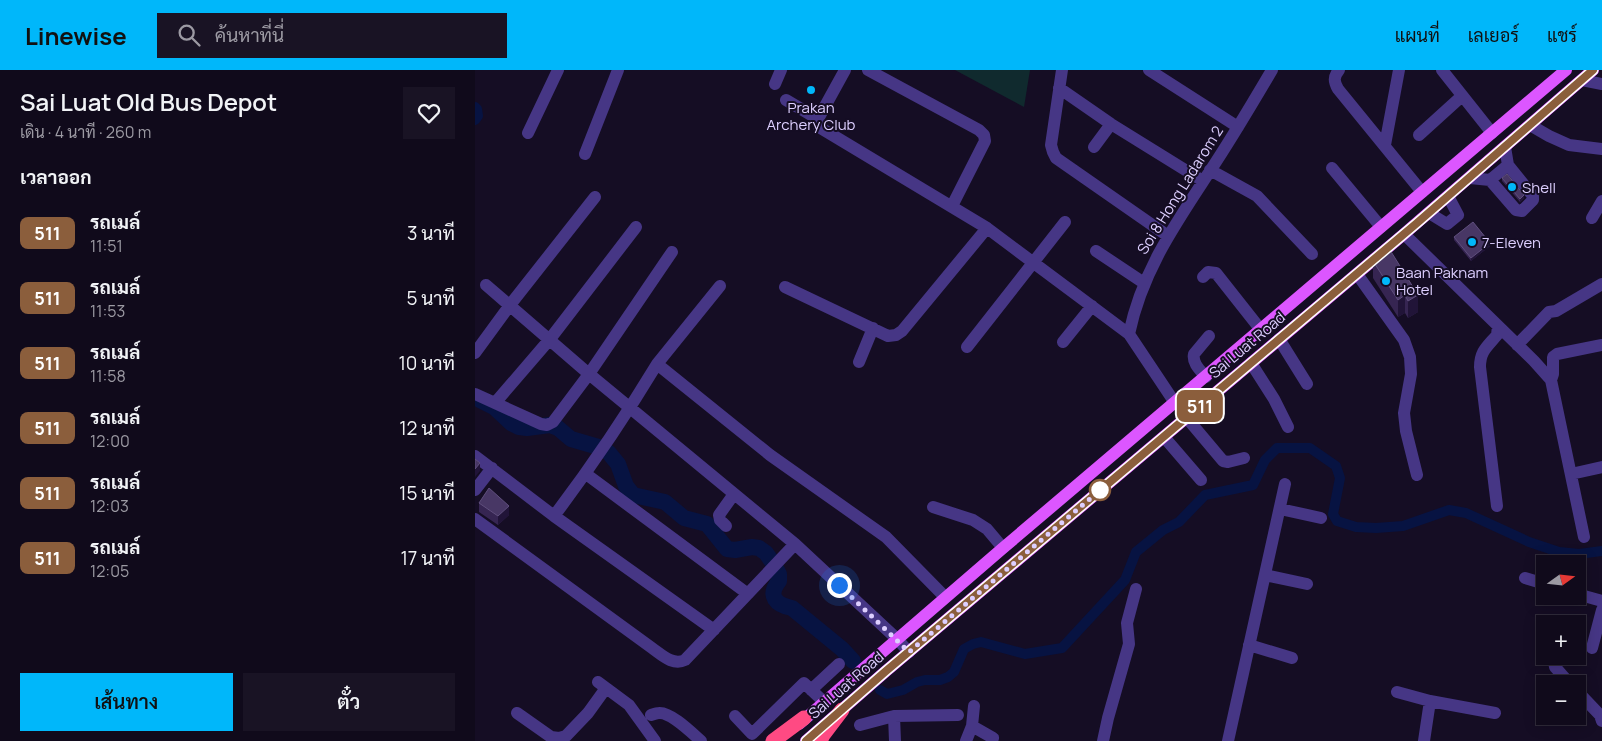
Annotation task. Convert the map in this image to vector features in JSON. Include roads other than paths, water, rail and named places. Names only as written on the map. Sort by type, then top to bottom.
[{"type":"highway","points":[[820,741],[842,710]]},
{"type":"highway","points":[[773,741],[804,718]]},
{"type":"main road","name":"Sai Luat Road","points":[[783,741],[804,718],[945,597],[1565,70]]},
{"type":"main road","name":"Sai Luat Road","points":[[806,741],[1429,213],[1593,70]]},
{"type":"main road","points":[[1296,300],[1307,315]]},
{"type":"street","points":[[528,133],[558,70]]},
{"type":"street","points":[[775,84],[781,70]]},
{"type":"street","points":[[845,70],[818,119],[819,127],[987,228],[1129,334],[1175,403]]},
{"type":"street","points":[[869,70],[979,130],[984,135],[985,141],[952,206]]},
{"type":"street","points":[[1062,70],[1051,146],[1056,158],[1168,236]]},
{"type":"street","points":[[1149,70],[1238,127]]},
{"type":"street","points":[[1339,70],[1334,77],[1335,84],[1422,192]]},
{"type":"street","points":[[1385,145],[1399,70]]},
{"type":"street","points":[[1443,70],[1492,133]]},
{"type":"street","name":"Soi 8 Hong Ladarom 2","points":[[1129,334],[1134,311],[1144,283],[1168,236],[1238,127],[1270,71]]},
{"type":"street","points":[[585,154],[614,72]]},
{"type":"street","points":[[1582,80],[1602,84]]},
{"type":"street","points":[[1059,88],[1111,124],[1207,176],[1257,196],[1312,254]]},
{"type":"street","points":[[1419,135],[1462,96]]},
{"type":"street","points":[[786,100],[818,119]]},
{"type":"street","points":[[1094,147],[1111,124]]},
{"type":"street","points":[[1530,125],[1569,145],[1602,149]]},
{"type":"street","points":[[1470,178],[1490,180],[1515,210],[1521,211],[1533,200],[1533,196],[1508,165],[1505,147]]},
{"type":"street","points":[[1490,180],[1508,165]]},
{"type":"street","points":[[1332,168],[1381,227]]},
{"type":"street","points":[[1429,213],[1447,224],[1458,215],[1448,196]]},
{"type":"street","points":[[475,353],[510,305],[595,197]]},
{"type":"street","points":[[1592,218],[1602,201]]},
{"type":"street","points":[[967,347],[1065,222]]},
{"type":"street","points":[[495,403],[549,339],[636,227]]},
{"type":"street","points":[[785,287],[889,336],[896,335],[902,332],[987,228]]},
{"type":"street","points":[[1404,234],[1551,380]]},
{"type":"street","points":[[1096,251],[1144,283]]},
{"type":"street","points":[[475,394],[541,424],[547,425],[553,422],[589,374],[672,252]]},
{"type":"street","points":[[1203,277],[1208,272],[1216,273],[1261,330]]},
{"type":"street","points":[[1357,274],[1404,340],[1410,357],[1411,374],[1404,413],[1406,431],[1417,475]]},
{"type":"street","points":[[1517,345],[1549,312],[1555,311],[1602,284]]},
{"type":"street","points":[[486,285],[589,374],[795,544],[909,652]]},
{"type":"street","points":[[553,516],[586,474],[657,364],[720,286]]},
{"type":"street","points":[[1063,342],[1092,306]]},
{"type":"street","points":[[1497,506],[1480,356],[1497,335],[1498,326]]},
{"type":"street","points":[[859,362],[873,328]]},
{"type":"street","points":[[1206,377],[1194,363],[1193,358],[1194,354],[1209,336]]},
{"type":"street","points":[[1279,339],[1307,384]]},
{"type":"street","points":[[1584,536],[1551,380],[1553,357],[1557,354],[1602,345]]},
{"type":"street","points":[[1251,363],[1274,399],[1288,427]]},
{"type":"street","points":[[657,364],[770,455],[886,537],[945,597]]},
{"type":"street","points":[[1186,417],[1223,461],[1244,458]]},
{"type":"street","points":[[1164,437],[1201,480]]},
{"type":"street","points":[[475,456],[553,516],[714,630]]},
{"type":"street","points":[[1571,474],[1602,467]]},
{"type":"street","points":[[475,490],[492,468]]},
{"type":"street","points":[[586,474],[748,594]]},
{"type":"street","points":[[1228,741],[1285,484]]},
{"type":"street","points":[[726,526],[720,520],[719,515],[734,494]]},
{"type":"street","points":[[933,507],[973,520],[987,529],[1003,548]]},
{"type":"street","points":[[1279,509],[1321,518]]},
{"type":"street","points":[[475,519],[652,648],[673,662],[679,663],[685,660],[795,544]]},
{"type":"street","points":[[1265,576],[1307,584]]},
{"type":"street","points":[[1525,578],[1536,581]]},
{"type":"street","points":[[1103,741],[1129,644],[1127,623],[1136,589]]},
{"type":"street","points":[[1586,597],[1602,601]]},
{"type":"street","points":[[1592,648],[1602,610]]},
{"type":"street","points":[[1249,646],[1293,658]]},
{"type":"street","points":[[811,690],[839,664]]},
{"type":"street","points":[[1555,665],[1563,675]]},
{"type":"street","points":[[735,716],[752,734],[804,683],[824,702]]},
{"type":"street","points":[[517,713],[551,737],[559,738],[566,736],[588,713],[602,685],[629,705],[655,741]]},
{"type":"street","points":[[1397,692],[1430,701],[1495,713]]},
{"type":"street","points":[[1586,700],[1600,715],[1602,721]]},
{"type":"street","points":[[1424,741],[1430,701]]},
{"type":"street","points":[[966,741],[972,726],[974,706]]},
{"type":"street","points":[[651,715],[660,712],[665,714],[685,726],[701,741]]},
{"type":"street","points":[[860,725],[894,716],[958,715]]},
{"type":"street","points":[[894,716],[895,741]]},
{"type":"street","points":[[972,726],[993,738],[992,741]]},
{"type":"waterway","points":[[475,107],[478,116],[475,120]]},
{"type":"waterway","points":[[480,400],[494,407],[511,423],[519,427],[527,428],[550,425],[558,428],[571,439],[602,448],[618,464],[626,486],[633,495],[665,502],[684,518],[707,524],[727,549],[759,548],[766,553],[779,574],[779,581],[774,591],[775,599],[782,605],[792,608],[842,649],[853,661]]},
{"type":"waterway","points":[[880,690],[887,694],[903,690],[917,682],[940,680],[948,677],[954,672],[964,649],[981,642],[1025,654],[1062,648],[1125,580],[1136,552],[1163,530],[1179,522],[1205,495],[1253,485],[1265,460],[1277,448],[1310,448],[1336,466],[1340,478],[1333,514],[1337,521],[1356,527],[1403,526],[1449,510],[1466,513],[1529,542],[1559,552],[1579,554],[1602,551]]},
{"type":"place","name":"Prakan Archery Club","points":[[811,90]]},
{"type":"place","name":"Shell","points":[[1512,187]]},
{"type":"place","name":"7-Eleven","points":[[1472,242]]},
{"type":"place","name":"Baan Paknam Hotel","points":[[1386,281]]}]
